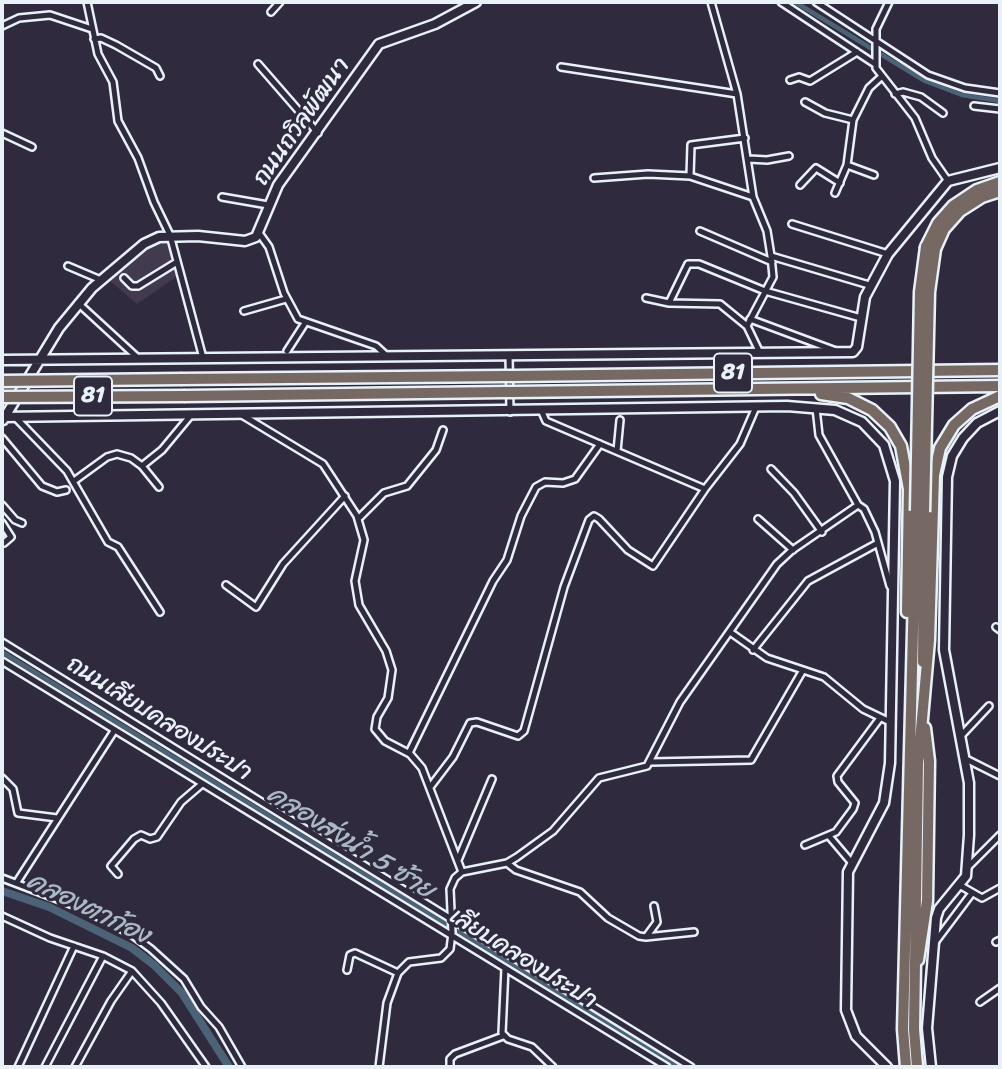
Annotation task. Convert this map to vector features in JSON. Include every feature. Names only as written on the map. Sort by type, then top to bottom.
[{"type":"highway","points":[[925,673],[920,511],[920,292],[938,223],[953,206],[977,190],[1000,182]]},
{"type":"highway","points":[[931,248],[960,211],[982,197],[1000,191]]},
{"type":"highway","name":"81","points":[[2,381],[953,371],[1000,368]]},
{"type":"highway","name":"81","points":[[2,397],[1000,386]]},
{"type":"highway","points":[[758,389],[830,394],[857,401],[879,415],[898,439],[908,480],[906,641],[910,672]]},
{"type":"highway","points":[[917,1067],[914,1041],[918,757],[929,640],[933,484],[937,457],[948,433],[959,419],[978,404],[1000,396]]},
{"type":"highway","points":[[906,1067],[903,1028],[910,672],[920,511]]},
{"type":"main road","name":"ถนนถวิลพัฒนา","points":[[259,233],[278,185],[379,44],[442,21],[477,2]]},
{"type":"main road","points":[[2,360],[853,352],[857,347],[869,285],[888,254],[948,181],[1000,168]]},
{"type":"main road","points":[[6,419],[40,360],[78,303],[144,244],[170,235],[245,241],[259,233]]},
{"type":"main road","points":[[6,419],[756,407],[835,410],[862,422],[888,453],[895,481],[890,722],[887,794],[851,862],[846,1010],[848,1021],[861,1043],[887,1067]]},
{"type":"main road","points":[[931,1067],[927,1028],[939,909],[961,886],[967,868],[970,801],[944,650],[947,473],[954,451],[966,434],[982,419],[1000,411]]},
{"type":"street","points":[[87,2],[94,39],[113,82],[118,121],[138,158],[154,202],[170,235],[204,358]]},
{"type":"street","points":[[271,12],[280,2]]},
{"type":"street","points":[[711,2],[737,94],[753,197],[767,231],[772,259],[773,277],[747,326]]},
{"type":"street","points":[[781,2],[875,62]]},
{"type":"street","points":[[816,2],[875,43],[940,80],[974,91],[1000,93]]},
{"type":"street","points":[[889,2],[875,43],[875,62],[881,77],[915,118],[932,158],[948,181]]},
{"type":"street","points":[[2,26],[19,18],[50,15],[92,29]]},
{"type":"street","points":[[94,39],[106,40],[136,56],[158,69],[160,76]]},
{"type":"street","points":[[790,80],[799,77],[810,81],[857,52]]},
{"type":"street","points":[[258,64],[318,132]]},
{"type":"street","points":[[561,67],[737,94]]},
{"type":"street","points":[[835,193],[847,164],[853,120],[869,88],[881,77]]},
{"type":"street","points":[[895,94],[903,92],[921,97],[943,113]]},
{"type":"street","points":[[805,102],[825,113],[853,120]]},
{"type":"street","points":[[974,106],[1000,109]]},
{"type":"street","points":[[2,132],[32,147]]},
{"type":"street","points":[[690,176],[691,145],[745,138]]},
{"type":"street","points":[[749,159],[767,160],[789,156]]},
{"type":"street","points":[[847,164],[874,175]]},
{"type":"street","points":[[800,185],[816,168],[840,183]]},
{"type":"street","points":[[594,178],[648,174],[690,176],[753,197]]},
{"type":"street","points":[[222,197],[268,205]]},
{"type":"street","points":[[792,224],[888,254]]},
{"type":"street","points":[[700,231],[772,259],[869,285]]},
{"type":"street","points":[[259,233],[269,247],[286,299],[296,317],[305,323],[376,346],[388,357]]},
{"type":"street","points":[[124,278],[132,286],[138,286],[177,262]]},
{"type":"street","points":[[669,303],[686,268],[693,262],[765,291],[861,318]]},
{"type":"street","points":[[68,266],[101,280]]},
{"type":"street","points":[[646,298],[669,303],[720,304],[747,326],[760,354]]},
{"type":"street","points":[[244,311],[286,299]]},
{"type":"street","points":[[78,303],[139,359]]},
{"type":"street","points":[[750,318],[842,353]]},
{"type":"street","points":[[287,351],[305,323]]},
{"type":"street","points":[[509,355],[510,412]]},
{"type":"street","points":[[431,786],[453,757],[470,723],[477,722],[513,735],[523,734],[564,587],[589,520],[594,516],[599,519],[628,550],[653,566],[705,489],[740,444],[756,407]]},
{"type":"street","points":[[816,408],[819,435],[858,505],[869,518],[893,596]]},
{"type":"street","points":[[542,412],[546,421],[705,489]]},
{"type":"street","points":[[142,466],[162,450],[191,415]]},
{"type":"street","points":[[242,415],[261,429],[272,432],[323,464],[358,519],[364,540],[364,551],[355,581],[359,605],[386,651],[392,670],[388,698],[377,717],[375,729],[380,737],[409,753],[419,763],[431,786],[462,872]]},
{"type":"street","points":[[6,419],[74,481],[108,542],[118,547],[160,611]]},
{"type":"street","points":[[617,451],[620,420]]},
{"type":"street","points":[[272,432],[273,422]]},
{"type":"street","points":[[358,519],[384,493],[407,486],[436,450],[443,430]]},
{"type":"street","points":[[2,438],[42,486],[57,492],[66,490]]},
{"type":"street","points":[[409,753],[493,581],[507,560],[521,516],[536,487],[545,482],[563,483],[575,479],[600,444]]},
{"type":"street","points":[[74,481],[112,455],[124,455],[142,466],[159,487]]},
{"type":"street","points":[[771,469],[822,532]]},
{"type":"street","points":[[226,585],[256,607],[283,564],[345,496]]},
{"type":"street","points":[[2,505],[15,520],[22,523]]},
{"type":"street","points":[[651,762],[680,702],[771,573],[793,550],[858,505]]},
{"type":"street","points":[[758,519],[793,550]]},
{"type":"street","points":[[2,523],[11,534],[4,543]]},
{"type":"street","points":[[753,650],[809,580],[878,543]]},
{"type":"street","points":[[730,632],[753,650],[776,662],[824,677],[857,705],[890,722]]},
{"type":"street","name":"ถนนเลียบคลองประปา","points":[[2,642],[691,1067]]},
{"type":"street","name":"เลียบคลองประปา","points":[[2,661],[667,1067]]},
{"type":"street","points":[[379,1067],[387,1003],[398,973],[409,962],[435,960],[446,955],[452,935],[450,889],[456,877],[462,872],[507,863],[553,831],[599,778],[639,769],[651,762],[751,760],[803,670]]},
{"type":"street","points":[[960,737],[989,706]]},
{"type":"street","points":[[805,845],[829,836],[840,828],[854,806],[838,782],[838,772],[880,718]]},
{"type":"street","points":[[17,882],[114,731]]},
{"type":"street","points":[[964,758],[1000,776]]},
{"type":"street","points":[[2,778],[13,789],[18,813],[57,818]]},
{"type":"street","points":[[458,860],[492,779]]},
{"type":"street","points":[[118,873],[111,866],[134,839],[141,835],[150,839],[156,836],[181,802],[202,784]]},
{"type":"street","points":[[967,868],[1000,835]]},
{"type":"street","points":[[829,836],[851,862]]},
{"type":"street","points":[[507,863],[516,870],[580,892],[616,924],[646,937],[694,932]]},
{"type":"street","points":[[2,878],[109,921],[165,960],[184,979],[201,1007],[219,1027],[242,1067]]},
{"type":"street","points":[[961,886],[986,897],[1000,888]]},
{"type":"street","points":[[935,942],[972,893]]},
{"type":"street","points":[[646,937],[657,922],[654,906]]},
{"type":"street","points":[[2,916],[132,971],[161,1003],[206,1067]]},
{"type":"street","points":[[18,1067],[74,946]]},
{"type":"street","points":[[347,970],[350,955],[355,953],[398,973]]},
{"type":"street","points":[[45,1067],[103,957]]},
{"type":"street","points":[[503,1036],[501,1023],[505,968]]},
{"type":"street","points":[[75,1067],[111,1001],[132,971]]},
{"type":"street","points":[[980,1002],[1000,988]]},
{"type":"street","points":[[450,1067],[450,1059],[455,1054],[503,1036],[532,1047],[553,1067]]},
{"type":"shaded area","points":[[170,240],[176,277],[137,304],[109,280],[148,248]]},
{"type":"waterway","points":[[795,2],[925,81],[962,95],[1000,101]]},
{"type":"waterway","name":"คลองส่งน้ำ 5 ซ้าย","points":[[2,652],[678,1067]]},
{"type":"waterway","name":"คลองตาก้อง","points":[[2,891],[49,907],[132,948],[154,965],[182,993],[229,1067]]}]
